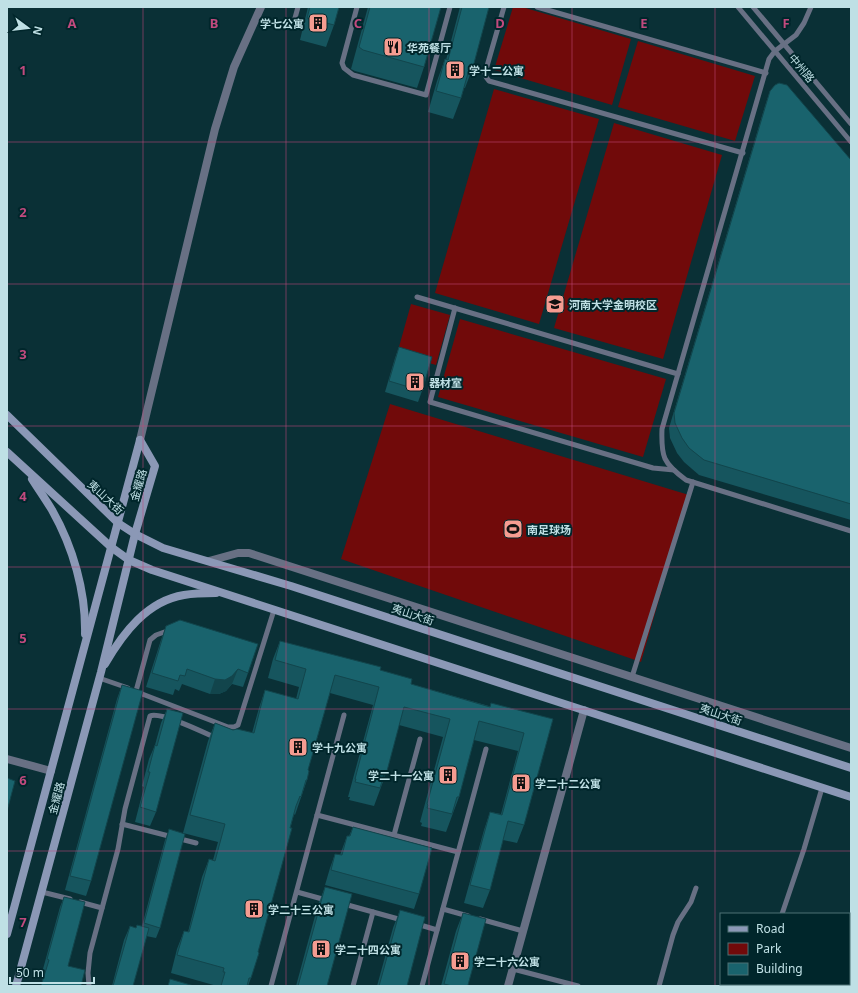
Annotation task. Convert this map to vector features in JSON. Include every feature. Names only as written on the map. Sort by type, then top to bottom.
[{"type":"main road","name":"夷山大街","points":[[7,415],[118,523],[135,534],[163,548],[291,586],[851,768]]},
{"type":"main road","name":"金耀路","points":[[7,934],[140,440]]},
{"type":"main road","name":"金耀路","points":[[16,986],[100,675],[135,534],[155,466],[140,440]]},
{"type":"main road","points":[[7,452],[111,547],[129,560],[152,570],[851,797]]},
{"type":"main road","points":[[25,469],[52,511],[78,573],[85,622],[84,650]]},
{"type":"main road","points":[[100,675],[109,657],[130,627],[150,609],[168,599],[185,595],[220,592]]},
{"type":"street","points":[[140,440],[215,129],[234,66],[261,7]]},
{"type":"street","points":[[209,561],[238,552],[249,553],[851,748]]},
{"type":"street","points":[[508,986],[584,710]]},
{"type":"street","points":[[7,759],[50,771]]},
{"type":"lane","points":[[295,18],[298,7]]},
{"type":"lane","points":[[357,7],[342,63],[344,68],[353,75],[426,95],[450,7]]},
{"type":"lane","points":[[504,7],[485,73],[489,81],[743,153]]},
{"type":"lane","points":[[537,7],[766,73]]},
{"type":"lane","name":"中州路","points":[[738,7],[851,142]]},
{"type":"lane","name":"中州路","points":[[753,7],[851,124]]},
{"type":"lane","points":[[811,7],[804,23],[796,35],[775,51],[769,59],[662,429],[661,448],[666,462],[686,480],[851,531]]},
{"type":"lane","points":[[417,297],[678,374]]},
{"type":"lane","points":[[456,308],[430,402],[653,468],[674,470]]},
{"type":"lane","points":[[632,677],[693,482]]},
{"type":"lane","points":[[100,675],[136,691],[228,727],[234,727],[238,725],[274,610]]},
{"type":"lane","points":[[136,691],[150,640],[156,635],[173,629]]},
{"type":"lane","points":[[255,647],[262,649]]},
{"type":"lane","points":[[89,986],[88,973],[90,953],[118,849],[122,824],[150,716],[153,714],[158,715],[221,740]]},
{"type":"lane","points":[[271,986],[344,715]]},
{"type":"lane","points":[[394,835],[420,739]]},
{"type":"lane","points":[[422,986],[486,749]]},
{"type":"lane","points":[[782,913],[804,849],[822,788]]},
{"type":"lane","points":[[317,815],[458,852]]},
{"type":"lane","points":[[122,824],[196,843]]},
{"type":"lane","points":[[659,986],[673,935],[678,922],[691,902],[696,888]]},
{"type":"lane","points":[[42,892],[102,908]]},
{"type":"lane","points":[[296,892],[437,930]]},
{"type":"lane","points":[[443,909],[523,931]]},
{"type":"lane","points":[[353,986],[373,912]]},
{"type":"lane","points":[[513,969],[578,986]]},
{"type":"green space","points":[[513,7],[522,7],[631,39],[612,105],[494,70]]},
{"type":"green space","points":[[638,41],[755,76],[735,141],[618,107]]},
{"type":"green space","points":[[494,89],[599,119],[539,324],[435,293]]},
{"type":"green space","points":[[614,123],[722,155],[663,359],[554,328]]},
{"type":"green space","points":[[411,304],[450,315],[436,365],[397,354]]},
{"type":"green space","points":[[460,319],[666,379],[643,457],[438,397]]},
{"type":"green space","points":[[390,404],[689,495],[641,662],[341,559]]},
{"type":"building","points":[[310,7],[339,7],[334,25],[307,18]]},
{"type":"building","name":"华苑餐厅","points":[[370,7],[441,7],[424,67],[363,50],[359,47]]},
{"type":"building","name":"学十二公寓","points":[[462,7],[489,7],[473,67],[470,66],[461,98],[436,91],[445,59],[448,60]]},
{"type":"building","points":[[779,83],[787,85],[851,160],[851,504],[704,460],[689,448],[682,438],[675,423],[674,413],[770,91]]},
{"type":"building","points":[[399,347],[432,357],[422,391],[389,381]]},
{"type":"building","points":[[180,620],[258,644],[248,673],[238,669],[232,676],[225,680],[215,679],[187,669],[185,676],[180,675],[178,681],[152,673],[166,626]]},
{"type":"building","points":[[280,641],[381,667],[380,670],[412,679],[411,684],[490,707],[491,703],[553,719],[524,825],[508,821],[490,890],[470,885],[490,812],[502,815],[524,733],[479,721],[459,797],[457,797],[452,814],[427,808],[450,719],[404,707],[387,771],[385,771],[380,788],[355,782],[379,687],[335,675],[308,770],[307,780],[296,806],[290,828],[292,828],[251,978],[249,978],[247,986],[221,986],[225,972],[223,972],[224,968],[177,955],[184,931],[189,932],[209,859],[215,861],[225,824],[190,815],[215,723],[233,730],[237,729],[254,733],[265,690],[298,699],[306,669],[275,660]]},
{"type":"building","points":[[122,685],[143,691],[91,881],[70,876]]},
{"type":"building","points":[[167,709],[183,713],[156,812],[140,807],[150,772],[148,772],[155,745],[157,746]]},
{"type":"building","points":[[7,778],[15,781],[7,811]]},
{"type":"building","points":[[353,827],[432,848],[419,894],[331,870],[335,854],[342,855],[347,836],[350,836]]},
{"type":"building","points":[[169,829],[185,834],[160,928],[144,923]]},
{"type":"building","name":"学二十四公寓","points":[[325,887],[352,894],[327,986],[298,986]]},
{"type":"building","points":[[64,897],[85,902],[68,966],[85,970],[81,986],[41,986],[49,960],[47,959]]},
{"type":"building","points":[[400,910],[425,917],[407,986],[379,986]]},
{"type":"building","name":"学二十六公寓","points":[[463,913],[486,919],[468,985],[471,986],[452,986],[444,984]]},
{"type":"building","points":[[137,925],[149,928],[133,986],[113,986],[130,926],[136,928]]},
{"type":"building","points":[[170,979],[194,986],[168,986]]},
{"type":"place","name":"学七公寓","points":[[318,23]]},
{"type":"place","name":"华苑餐厅","points":[[393,47]]},
{"type":"place","name":"学十二公寓","points":[[455,70]]},
{"type":"place","name":"河南大学金明校区","points":[[555,304]]},
{"type":"place","name":"器材室","points":[[415,382]]},
{"type":"place","name":"南足球场","points":[[513,529]]},
{"type":"place","name":"学十九公寓","points":[[298,747]]},
{"type":"place","name":"学二十一公寓","points":[[448,775]]},
{"type":"place","name":"学二十二公寓","points":[[521,783]]},
{"type":"place","name":"学二十三公寓","points":[[254,909]]},
{"type":"place","name":"学二十四公寓","points":[[321,949]]},
{"type":"place","name":"学二十六公寓","points":[[460,961]]}]
